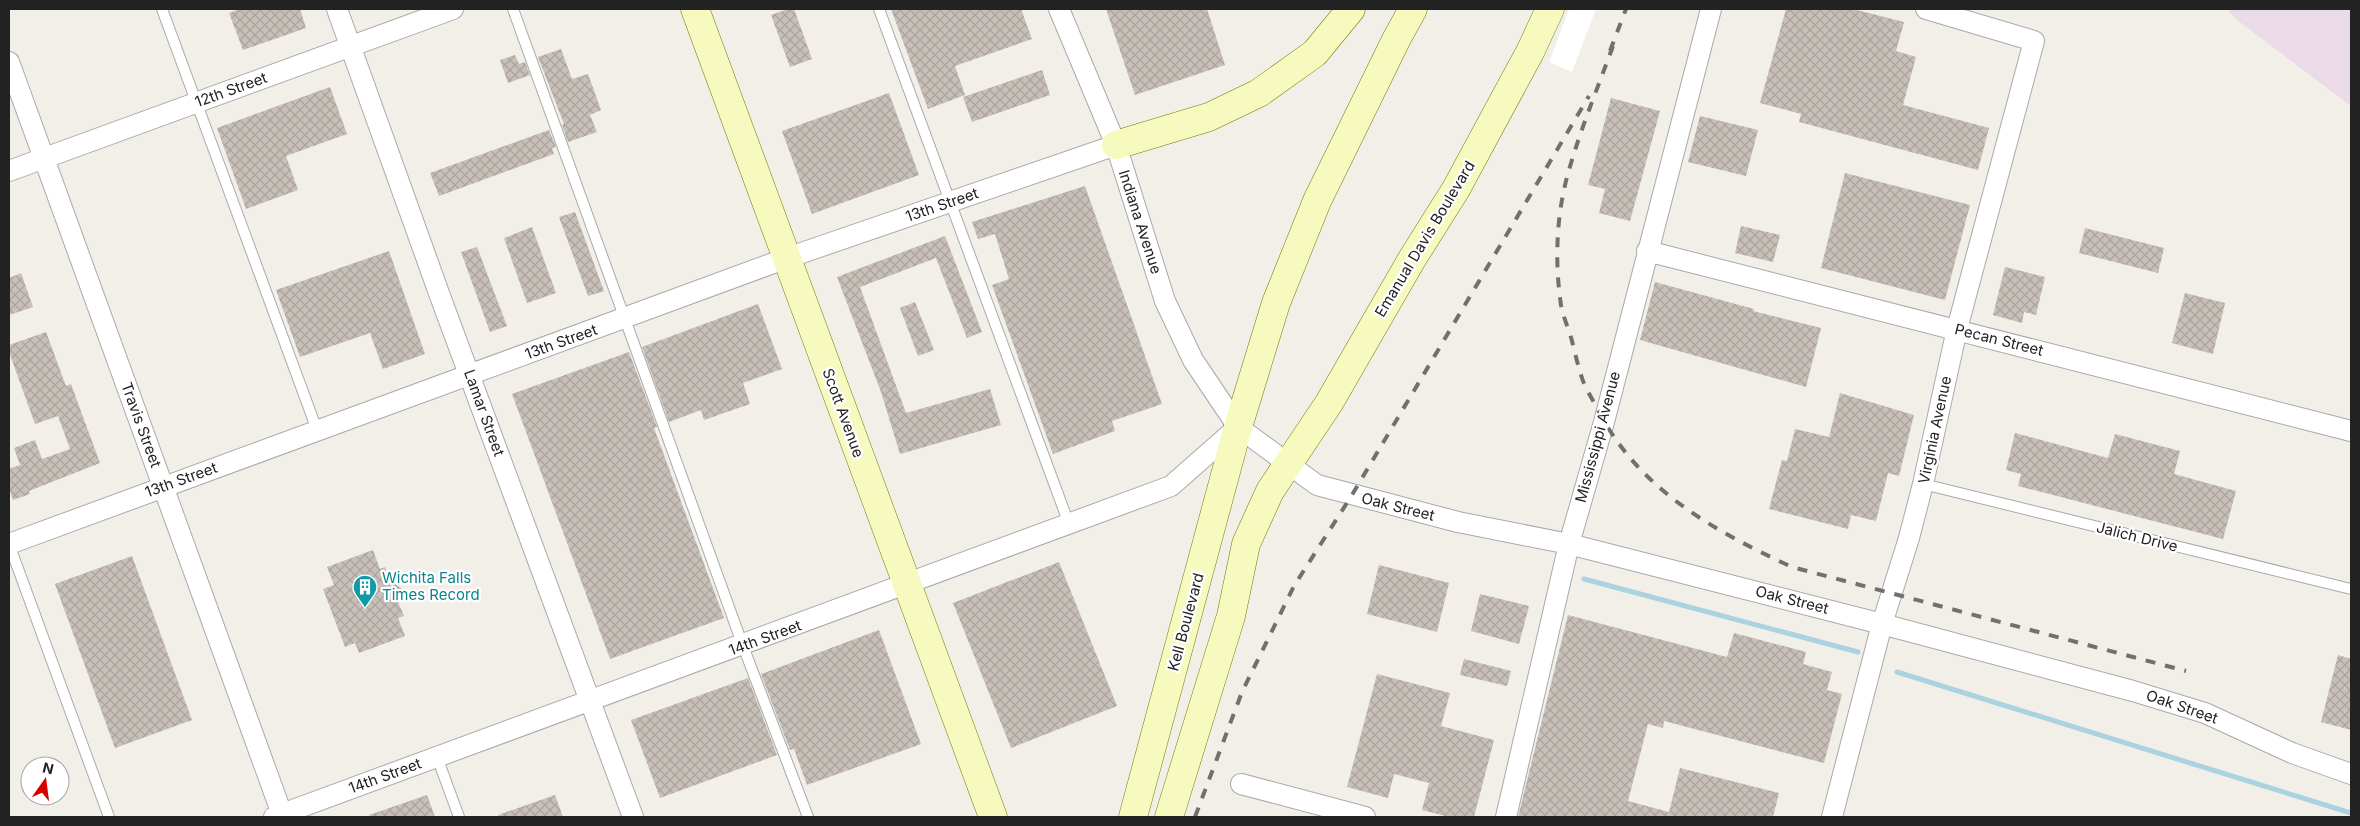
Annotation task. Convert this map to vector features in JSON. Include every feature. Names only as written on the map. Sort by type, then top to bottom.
[{"type":"main road","name":"Scott Avenue","points":[[695,9],[993,817]]},
{"type":"main road","points":[[1116,145],[1209,117],[1258,93],[1315,54],[1351,9]]},
{"type":"main road","points":[[1238,427],[1276,303],[1317,201],[1396,38],[1413,9]]},
{"type":"main road","name":"Emanual Davis Boulevard","points":[[1288,464],[1329,403],[1412,259],[1456,190],[1530,52],[1550,9]]},
{"type":"main road","name":"Kell Boulevard","points":[[1134,817],[1238,427]]},
{"type":"main road","points":[[1169,817],[1231,616],[1246,544],[1270,492],[1288,464]]},
{"type":"street","name":"Lamar Street","points":[[337,9],[440,296],[633,817]]},
{"type":"street","name":"12th Street","points":[[9,171],[453,9]]},
{"type":"street","name":"Indiana Avenue","points":[[1059,9],[1116,145],[1165,301],[1193,360],[1238,427]]},
{"type":"street","name":"Mississippi Avenue","points":[[1506,817],[1569,544],[1604,422],[1711,9]]},
{"type":"street","name":"Virginia Avenue","points":[[1832,817],[1882,624],[1909,538],[1923,484],[1957,329],[2034,41],[1926,9]]},
{"type":"street","name":"Travis Street","points":[[9,62],[163,486],[280,816]]},
{"type":"street","name":"13th Street","points":[[9,544],[787,258],[1116,145]]},
{"type":"street","name":"Pecan Street","points":[[1647,251],[2351,431]]},
{"type":"street","name":"Oak Street","points":[[1238,427],[1317,485],[1458,522],[1569,544],[1882,624],[2174,702],[2214,716],[2292,753],[2351,774]]},
{"type":"street","name":"14th Street","points":[[280,816],[1171,486],[1238,427]]},
{"type":"street","points":[[1240,784],[1365,817]]},
{"type":"lane","points":[[162,9],[317,430]]},
{"type":"lane","points":[[514,9],[743,646],[808,817]]},
{"type":"lane","points":[[879,9],[1069,524]]},
{"type":"lane","name":"Jalich Drive","points":[[1923,484],[2351,589]]},
{"type":"lane","points":[[9,544],[110,817]]},
{"type":"lane","points":[[437,757],[459,817]]},
{"type":"shaded area","points":[[2227,9],[2351,9],[2351,106],[2237,20]]},
{"type":"pier","points":[[1569,9],[1596,9],[1572,72],[1549,62]]},
{"type":"building","points":[[240,9],[300,9],[306,28],[243,50],[229,13]]},
{"type":"building","points":[[788,9],[794,9],[812,59],[790,67],[771,15]]},
{"type":"building","points":[[891,9],[1021,9],[1032,39],[955,66],[965,95],[928,109]]},
{"type":"building","points":[[1106,9],[1207,9],[1225,65],[1135,95]]},
{"type":"building","points":[[1786,9],[1853,9],[1904,22],[1896,51],[1916,57],[1903,105],[1989,128],[1978,170],[1799,122],[1801,114],[1760,103]]},
{"type":"building","points":[[561,49],[572,79],[588,74],[601,110],[590,115],[597,132],[568,142],[562,125],[564,124],[538,57]]},
{"type":"building","points":[[515,55],[519,64],[525,62],[530,75],[508,83],[500,60]]},
{"type":"building","points":[[1042,70],[1050,95],[972,122],[963,97]]},
{"type":"building","points":[[330,87],[347,134],[286,156],[298,190],[246,209],[217,128]]},
{"type":"building","points":[[889,93],[919,175],[812,214],[782,131]]},
{"type":"building","points":[[1611,98],[1660,111],[1630,221],[1599,213],[1605,189],[1588,185]]},
{"type":"building","points":[[1700,116],[1758,130],[1746,176],[1688,162]]},
{"type":"building","points":[[549,130],[556,147],[552,148],[554,154],[439,196],[430,173]]},
{"type":"building","points":[[1845,173],[1970,205],[1945,300],[1821,268]]},
{"type":"building","points":[[1085,186],[1162,404],[1112,421],[1115,431],[1053,454],[992,285],[1009,279],[995,234],[978,239],[972,222]]},
{"type":"building","points":[[575,212],[604,291],[588,296],[559,217]]},
{"type":"building","points":[[1741,226],[1780,235],[1773,262],[1735,253]]},
{"type":"building","points":[[532,227],[556,293],[527,303],[504,238]]},
{"type":"building","points":[[2085,228],[2164,248],[2158,273],[2079,253]]},
{"type":"building","points":[[945,236],[982,332],[967,338],[936,258],[860,287],[906,413],[990,389],[1001,425],[900,454],[881,392],[837,277]]},
{"type":"building","points":[[477,247],[507,326],[490,332],[461,252]]},
{"type":"building","points":[[389,251],[425,354],[383,369],[370,333],[300,357],[276,290]]},
{"type":"building","points":[[2005,267],[2045,277],[2036,315],[2024,312],[2022,323],[1993,315]]},
{"type":"building","points":[[21,273],[33,307],[9,315],[9,278]]},
{"type":"building","points":[[1655,282],[1754,309],[1753,311],[1821,328],[1806,387],[1640,340]]},
{"type":"building","points":[[2185,293],[2225,303],[2213,354],[2172,343]]},
{"type":"building","points":[[915,302],[934,350],[918,356],[900,308]]},
{"type":"building","points":[[758,304],[782,369],[743,383],[750,404],[704,420],[701,410],[669,422],[642,347]]},
{"type":"building","points":[[46,332],[66,386],[71,384],[100,463],[29,491],[30,494],[13,500],[9,488],[9,469],[20,465],[14,448],[35,440],[42,459],[70,449],[58,416],[35,424],[9,352],[9,345]]},
{"type":"building","points":[[629,352],[657,427],[654,428],[724,618],[610,659],[512,394]]},
{"type":"building","points":[[1840,393],[1914,415],[1899,476],[1888,473],[1876,521],[1851,515],[1848,529],[1769,509],[1782,460],[1787,461],[1795,429],[1829,437]]},
{"type":"building","points":[[2015,433],[2108,458],[2115,434],[2180,451],[2174,474],[2236,491],[2223,539],[2018,486],[2021,474],[2006,470]]},
{"type":"building","name":"Wichita Falls Times Record","points":[[373,550],[380,569],[385,567],[390,580],[401,588],[402,594],[398,602],[404,616],[398,618],[405,636],[359,653],[355,643],[345,647],[323,589],[334,585],[327,567]]},
{"type":"building","points":[[132,556],[192,720],[115,748],[55,584]]},
{"type":"building","points":[[1059,562],[1117,706],[1011,748],[953,603]]},
{"type":"building","points":[[1379,565],[1449,583],[1437,632],[1367,614]]},
{"type":"building","points":[[1480,594],[1529,606],[1519,644],[1471,631]]},
{"type":"building","points":[[1568,615],[1727,657],[1734,633],[1806,652],[1803,664],[1832,672],[1827,690],[1842,694],[1824,763],[1664,721],[1663,728],[1648,724],[1628,801],[1669,812],[1680,768],[1779,793],[1773,817],[1518,817]]},
{"type":"building","points":[[879,630],[921,744],[807,785],[794,749],[790,750],[761,674]]},
{"type":"building","points":[[2338,655],[2351,659],[2351,730],[2321,722]]},
{"type":"building","points":[[1464,659],[1511,671],[1507,686],[1460,675]]},
{"type":"building","points":[[1377,674],[1450,693],[1441,726],[1494,740],[1474,817],[1449,817],[1422,810],[1429,783],[1394,774],[1388,798],[1347,787]]},
{"type":"building","points":[[748,678],[777,755],[660,798],[631,720]]},
{"type":"building","points":[[427,795],[435,817],[370,817],[369,815]]},
{"type":"building","points":[[555,795],[563,817],[499,817],[498,815]]},
{"type":"waterway","points":[[1584,579],[1858,652]]},
{"type":"waterway","points":[[1897,672],[2351,813]]},
{"type":"railway","points":[[1610,51],[1626,9]]},
{"type":"railway","points":[[1613,46],[1582,130],[1566,181],[1558,227],[1558,274],[1562,310],[1583,382],[1614,437],[1634,462],[1656,484],[1706,522],[1762,553],[1792,567],[2186,671]]},
{"type":"railway","points":[[1195,817],[1242,692],[1294,586],[1352,495],[1589,96]]},
{"type":"place","name":"Wichita Falls Times Record","points":[[365,608]]}]
